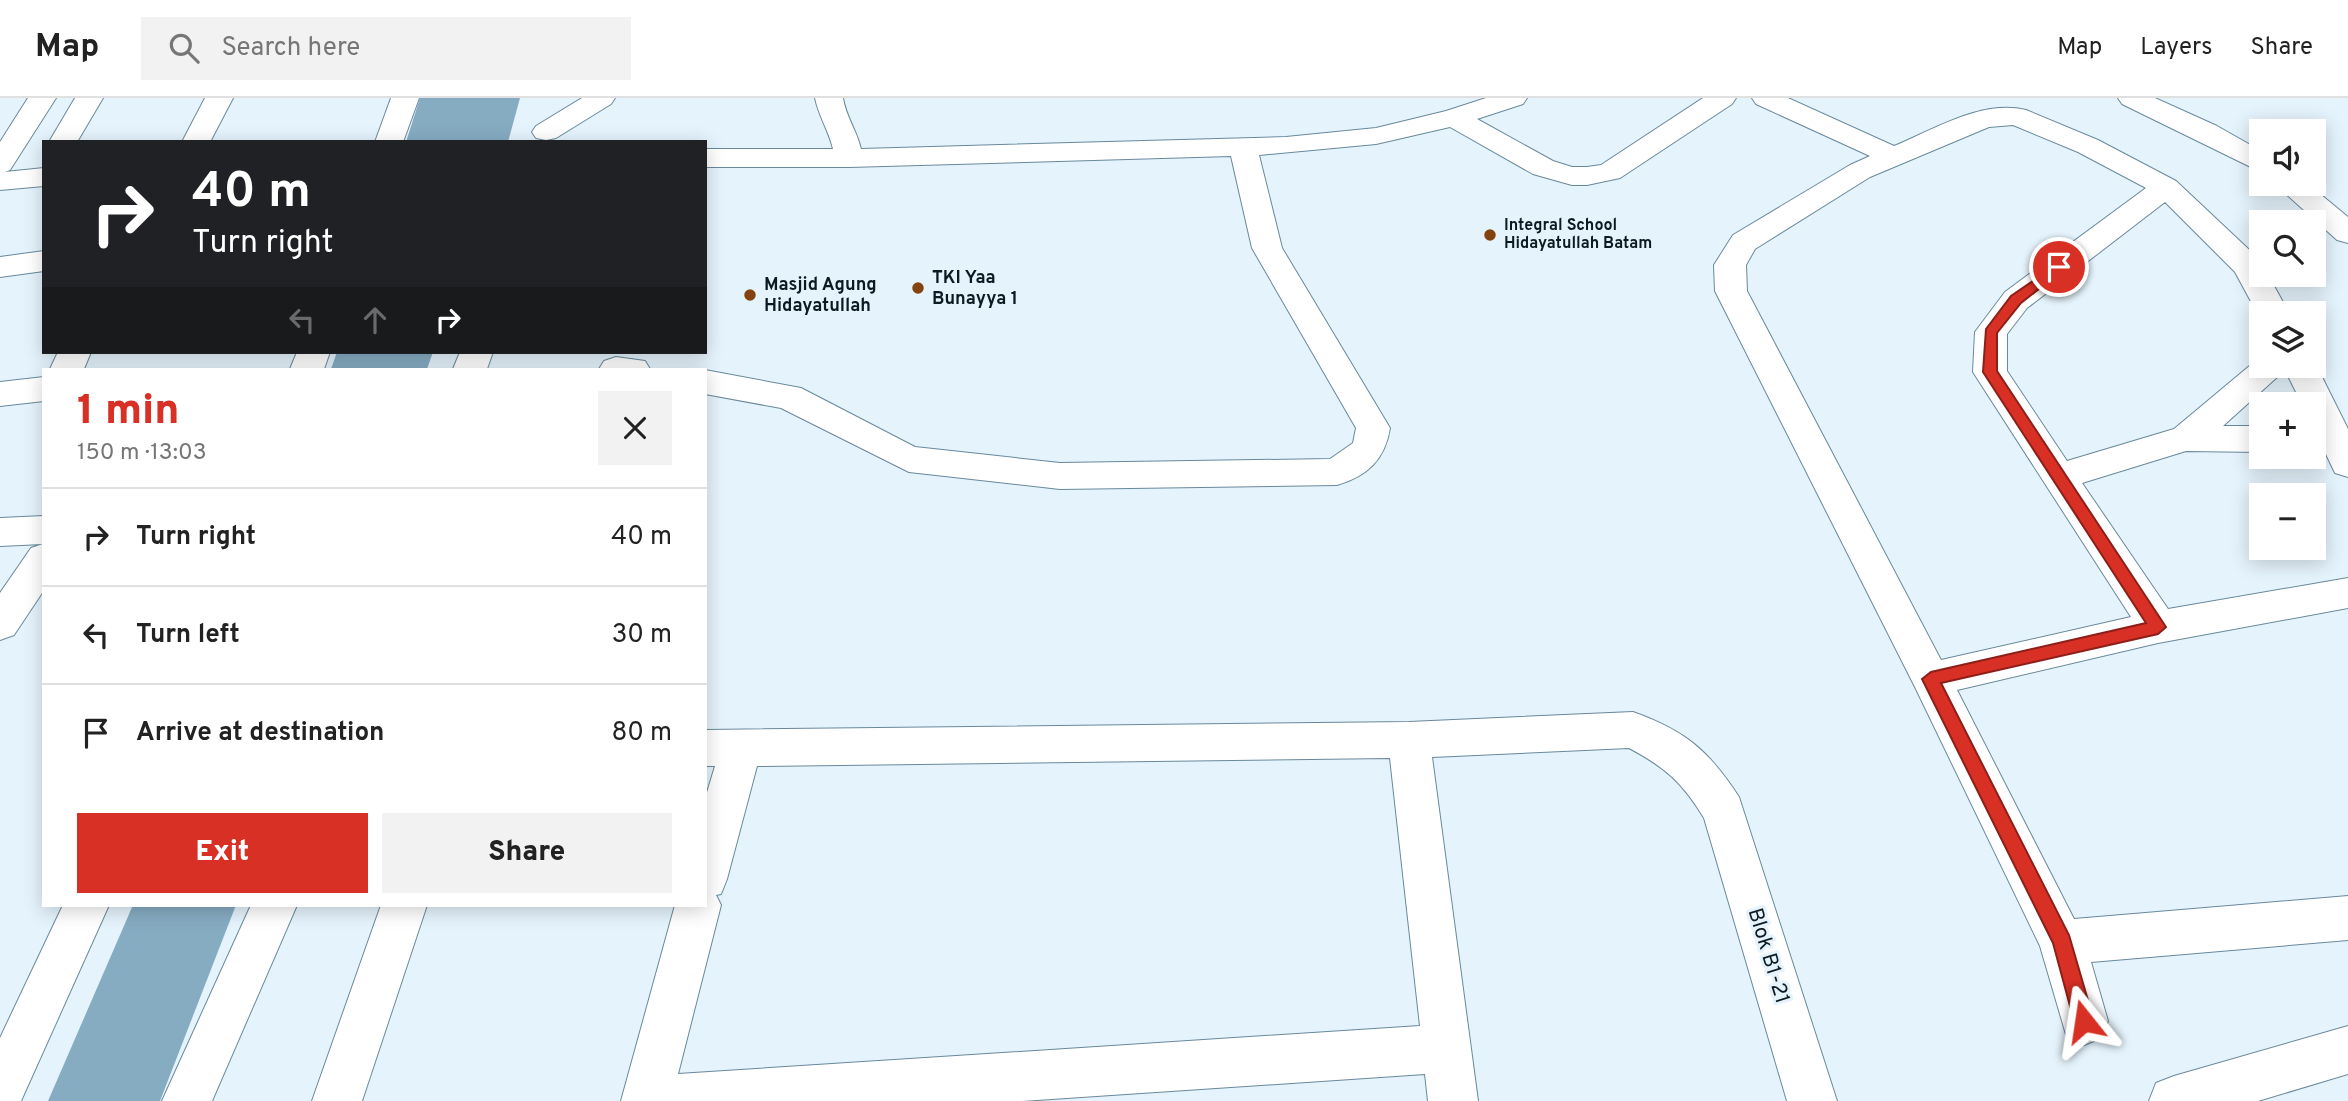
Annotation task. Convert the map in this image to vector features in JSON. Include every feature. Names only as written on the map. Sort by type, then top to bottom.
[{"type":"street","points":[[0,164],[42,98]]},
{"type":"street","points":[[64,140],[89,98]]},
{"type":"street","points":[[197,140],[219,98]]},
{"type":"street","points":[[391,140],[405,98]]},
{"type":"street","points":[[545,137],[551,98]]},
{"type":"street","points":[[545,137],[601,98]]},
{"type":"street","points":[[829,98],[832,114],[843,132],[849,158]]},
{"type":"street","points":[[707,158],[849,158],[1243,148],[1376,136],[1454,118],[1513,98]]},
{"type":"street","points":[[1454,118],[1547,168],[1572,176],[1592,175],[1610,172],[1722,98]]},
{"type":"street","points":[[1766,98],[1892,156]]},
{"type":"street","points":[[2132,98],[2207,132],[2249,156]]},
{"type":"street","points":[[2084,1021],[2062,942],[1931,679],[1731,291],[1726,273],[1732,256],[1744,242],[1860,170],[1984,119],[2016,116],[2088,146],[2166,187],[2248,266],[2267,301]]},
{"type":"street","points":[[707,382],[789,397],[909,458],[1060,475],[1337,472],[1369,449],[1373,428],[1267,248],[1243,148]]},
{"type":"street","points":[[0,181],[42,176]]},
{"type":"street","points":[[2158,627],[1990,372],[1991,332],[2016,300],[2166,187]]},
{"type":"street","points":[[2305,196],[2348,233]]},
{"type":"street","points":[[2326,196],[2348,201]]},
{"type":"street","points":[[0,267],[42,261]]},
{"type":"street","points":[[2186,438],[2257,378]]},
{"type":"street","points":[[2305,378],[2333,449]]},
{"type":"street","points":[[0,394],[42,389]]},
{"type":"street","points":[[2059,477],[2186,438],[2249,439]]},
{"type":"street","points":[[0,532],[42,530]]},
{"type":"street","points":[[0,624],[42,562]]},
{"type":"street","points":[[1931,679],[2158,627],[2348,593]]},
{"type":"street","name":"Blok B1-21","points":[[723,748],[1409,740],[1633,730],[1672,750],[1701,775],[1724,811],[1812,1101]]},
{"type":"street","points":[[1409,740],[1444,1049],[1453,1101]]},
{"type":"street","points":[[707,864],[723,748]]},
{"type":"street","points":[[0,1092],[85,907]]},
{"type":"street","points":[[187,1101],[273,907]]},
{"type":"street","points":[[337,1101],[403,907]]},
{"type":"street","points":[[697,907],[646,1101],[1444,1049]]},
{"type":"street","points":[[2062,942],[2348,918]]},
{"type":"street","points":[[2174,1101],[2262,1088],[2348,1050]]},
{"type":"water","points":[[420,98],[520,98],[509,140],[407,140]]},
{"type":"water","points":[[336,354],[432,354],[427,368],[331,368]]},
{"type":"waterway","points":[[104,1101],[184,907]]},
{"type":"place","name":"Integral School Hidayatullah Batam","points":[[1490,235]]},
{"type":"place","name":"TKI Yaa Bunayya 1","points":[[918,288]]},
{"type":"place","name":"Masjid Agung Hidayatullah","points":[[750,295]]},
{"type":"route","points":[[2059,267],[2016,300],[1991,332],[1990,372],[2158,627],[1931,679],[2062,942],[2084,1021]]}]
